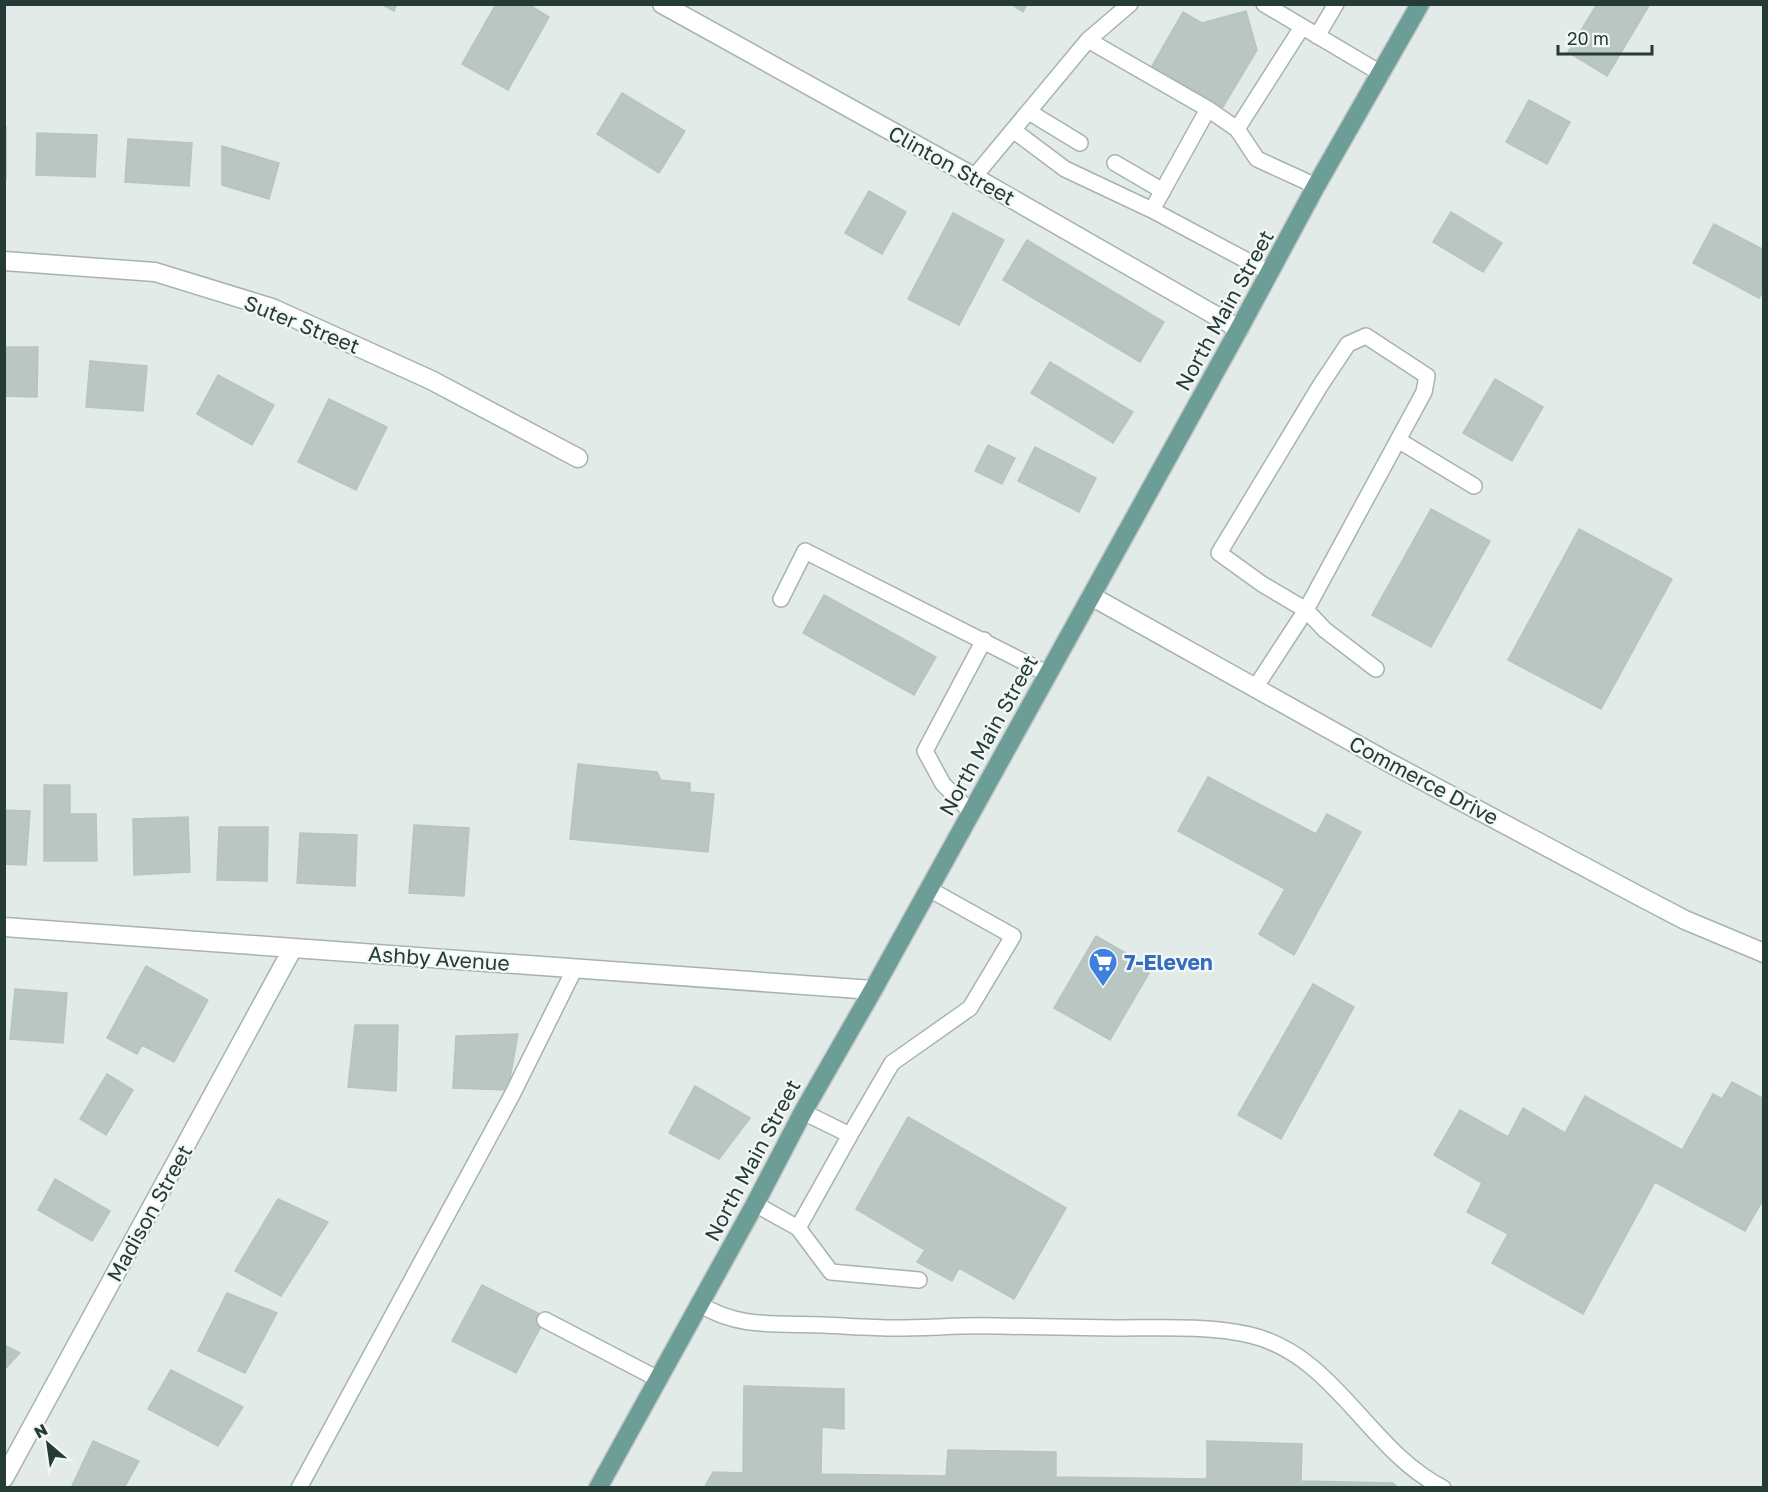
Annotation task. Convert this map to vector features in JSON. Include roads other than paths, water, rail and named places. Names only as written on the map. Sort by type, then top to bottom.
[{"type":"main road","name":"North Main Street","points":[[598,1488],[755,1204],[803,1112],[929,889],[1316,186],[1420,4]]},
{"type":"street","name":"Clinton Street","points":[[662,4],[974,177],[1239,329]]},
{"type":"street","name":"Suter Street","points":[[4,261],[155,272],[272,308],[431,380],[578,458]]},
{"type":"street","name":"Commerce Drive","points":[[1091,596],[1388,762],[1641,897],[1692,923],[1764,953]]},
{"type":"street","name":"Ashby Avenue","points":[[4,927],[873,990]]},
{"type":"street","name":"Madison Street","points":[[4,1478],[292,948]]},
{"type":"lane","points":[[974,177],[1088,40],[1130,4]]},
{"type":"lane","points":[[1317,36],[1336,4]]},
{"type":"lane","points":[[1268,5],[1382,74]]},
{"type":"lane","points":[[1237,129],[1302,27]]},
{"type":"lane","points":[[1088,40],[1208,109],[1237,129],[1257,159],[1316,186]]},
{"type":"lane","points":[[1152,210],[1208,109]]},
{"type":"lane","points":[[1029,112],[1080,143]]},
{"type":"lane","points":[[1014,130],[1065,169],[1152,210],[1270,273]]},
{"type":"lane","points":[[1115,163],[1163,190]]},
{"type":"lane","points":[[1255,688],[1306,610],[1424,392],[1427,376],[1366,336],[1348,344],[1219,553],[1262,584],[1306,610],[1326,630],[1376,669]]},
{"type":"lane","points":[[1398,440],[1474,486]]},
{"type":"lane","points":[[781,599],[805,552],[1048,674]]},
{"type":"lane","points":[[971,812],[943,784],[925,751],[984,640]]},
{"type":"lane","points":[[798,1228],[892,1063],[970,1008],[1013,936],[929,889]]},
{"type":"lane","points":[[299,1488],[512,1095],[574,968]]},
{"type":"lane","points":[[803,1112],[850,1135]]},
{"type":"lane","points":[[755,1204],[798,1228],[831,1272],[919,1280]]},
{"type":"lane","points":[[700,1304],[728,1317],[762,1324],[894,1328],[995,1326],[1182,1329],[1252,1335],[1282,1346],[1304,1360],[1339,1392],[1399,1456],[1427,1479],[1443,1488]]},
{"type":"lane","points":[[545,1320],[658,1379]]},
{"type":"place","name":"7-Eleven","points":[[1103,988]]}]
